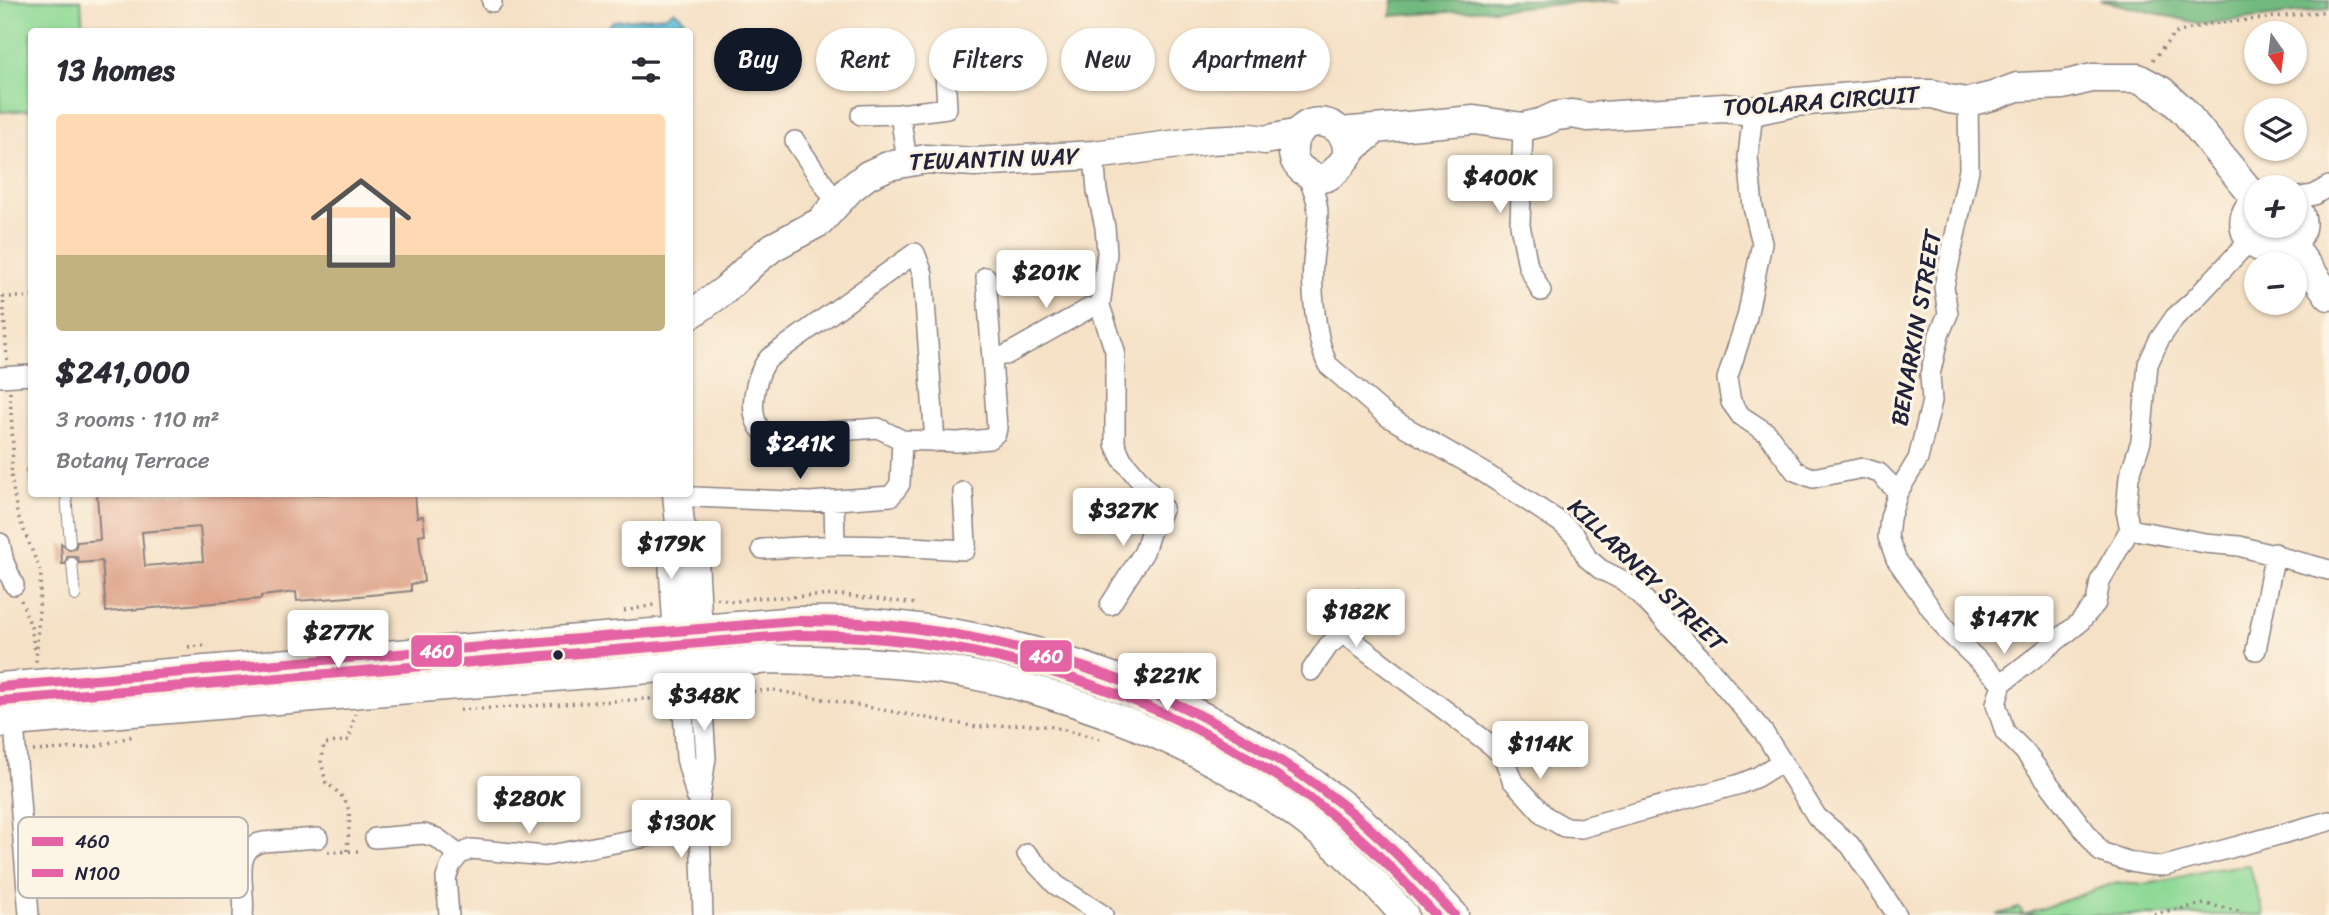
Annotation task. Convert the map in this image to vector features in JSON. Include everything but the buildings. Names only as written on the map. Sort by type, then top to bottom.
[{"type":"main road","name":"TOOLARA CIRCUIT","points":[[1320,155],[1374,131],[1402,126],[1474,120],[1523,127],[1556,116],[1572,114],[1588,117],[1724,108],[1753,111],[1795,102],[1886,94],[1933,94],[1968,102],[2017,87],[2063,85],[2092,78],[2138,78]]},
{"type":"main road","points":[[2138,78],[2162,91],[2184,111],[2244,185]]},
{"type":"main road","name":"TEWANTIN WAY","points":[[693,313],[725,290],[773,247],[820,222],[850,189],[868,175],[907,161],[948,159],[975,162],[1094,155],[1209,140],[1250,138],[1265,140],[1282,149],[1320,155]]},
{"type":"main road","points":[[2250,240],[2266,251],[2284,249],[2292,245],[2296,238]]},
{"type":"main road","points":[[2292,245],[2329,296]]},
{"type":"main road","points":[[677,497],[680,524],[694,559],[688,630],[690,666]]},
{"type":"main road","points":[[5,686],[796,621],[858,621],[924,628],[1011,645],[1079,664],[1152,692],[1227,728],[1279,760],[1341,804],[1409,867],[1454,915]]},
{"type":"main road","points":[[7,723],[772,659],[856,662],[957,672],[1056,696],[1133,723],[1223,768],[1291,810],[1352,860],[1405,915]]},
{"type":"street","points":[[861,115],[900,114],[947,108],[946,91]]},
{"type":"street","name":"BENARKIN STREET","points":[[1968,102],[1969,170],[1944,287],[1948,314],[1939,335],[1930,375],[1932,401],[1918,459],[1898,492],[1890,518],[1888,537],[1896,559],[1947,631],[2002,683]]},
{"type":"street","points":[[1753,111],[1748,156],[1753,207],[1762,243],[1747,317],[1727,379],[1731,402],[1741,416],[1767,433],[1795,471],[1813,478],[1863,468],[1879,473],[1898,492]]},
{"type":"street","points":[[900,114],[907,161]]},
{"type":"street","points":[[1523,127],[1520,225],[1528,266],[1541,290]]},
{"type":"street","points":[[795,141],[837,204]]},
{"type":"street","points":[[1094,155],[1107,253],[1100,306],[1115,351],[1115,444],[1122,459],[1163,508],[1144,552],[1110,605]]},
{"type":"street","name":"KILLARNEY STREET","points":[[1320,155],[1318,229],[1313,271],[1319,336],[1322,353],[1328,365],[1388,416],[1480,470],[1560,522],[1575,535],[1587,558],[1600,569],[1625,580],[1700,657],[1764,733],[1817,817],[1850,845],[1897,915]]},
{"type":"street","points":[[2307,196],[2329,186]]},
{"type":"street","points":[[2250,240],[2175,317],[2159,340],[2148,364],[2141,441],[2129,477],[2126,511],[2130,529],[2100,581],[2096,603],[2078,624],[2002,683],[1996,704],[2005,732],[2024,751],[2101,852],[2142,866],[2165,866],[2329,821]]},
{"type":"street","points":[[936,442],[923,274],[915,253],[769,358],[758,374],[755,406],[757,424],[764,434],[770,436],[878,428],[902,440],[936,442],[989,439],[996,433],[986,277]]},
{"type":"street","points":[[1006,355],[1090,308],[1100,306]]},
{"type":"street","points":[[0,377],[28,375]]},
{"type":"street","points":[[693,497],[834,502],[884,497],[895,493],[902,477],[902,440]]},
{"type":"street","points":[[762,549],[835,545],[965,550],[963,492]]},
{"type":"street","points":[[834,502],[835,545]]},
{"type":"street","points":[[2130,529],[2205,543],[2239,545],[2329,570]]},
{"type":"street","points":[[0,543],[4,562],[15,585]]},
{"type":"street","points":[[2256,650],[2275,553]]},
{"type":"street","points":[[1311,671],[1328,646],[1343,633],[1347,617],[1358,598]]},
{"type":"street","points":[[1343,633],[1491,745],[1503,757],[1512,780],[1545,816],[1564,827],[1581,828],[1740,784],[1781,762]]},
{"type":"street","points":[[690,666],[686,758],[699,804],[703,915]]},
{"type":"street","points":[[5,686],[18,819]]},
{"type":"street","points":[[449,915],[446,878],[459,855],[471,849],[545,856],[699,827]]},
{"type":"street","points":[[375,838],[424,834],[437,838],[459,855]]},
{"type":"street","points":[[248,848],[254,843],[318,838]]},
{"type":"street","points":[[1027,854],[1056,886],[1103,915]]},
{"type":"lane","points":[[66,497],[70,543]]},
{"type":"lane","points":[[72,564],[75,596]]},
{"type":"path","points":[[2138,78],[2174,34],[2203,25],[2329,11]]},
{"type":"path","points":[[4,297],[28,297]]},
{"type":"path","points":[[15,585],[31,627],[36,665]]},
{"type":"path","points":[[346,851],[349,807],[342,794],[326,783],[321,761],[324,744],[349,740],[356,709]]},
{"type":"path","points":[[318,838],[320,853],[373,850],[375,838]]},
{"type":"path","points":[[2147,915],[2205,904],[2239,911],[2242,915]]},
{"type":"green space","points":[[0,0],[81,0],[83,28],[28,28],[28,110],[0,112]]},
{"type":"green space","points":[[1393,0],[1622,0],[1391,16]]},
{"type":"green space","points":[[2100,0],[2329,0],[2329,9],[2202,24]]},
{"type":"green space","points":[[2249,865],[2264,915],[2024,915],[2117,882],[2152,883],[2210,870]]},
{"type":"green space","points":[[2019,908],[2024,915],[1996,915]]},
{"type":"water","points":[[674,10],[684,19],[684,28],[608,26],[613,21],[666,16]]},
{"type":"transit line","name":"460","points":[[0,687],[796,621],[869,624],[941,632],[1013,647],[1083,667],[1151,693],[1217,724],[1280,761],[1340,803],[1385,843],[1454,915]]},
{"type":"transit line","name":"N100","points":[[1,701],[797,635],[869,638],[940,646],[1010,660],[1079,680],[1146,706],[1211,737],[1273,773],[1346,826],[1373,850],[1435,915]]}]
